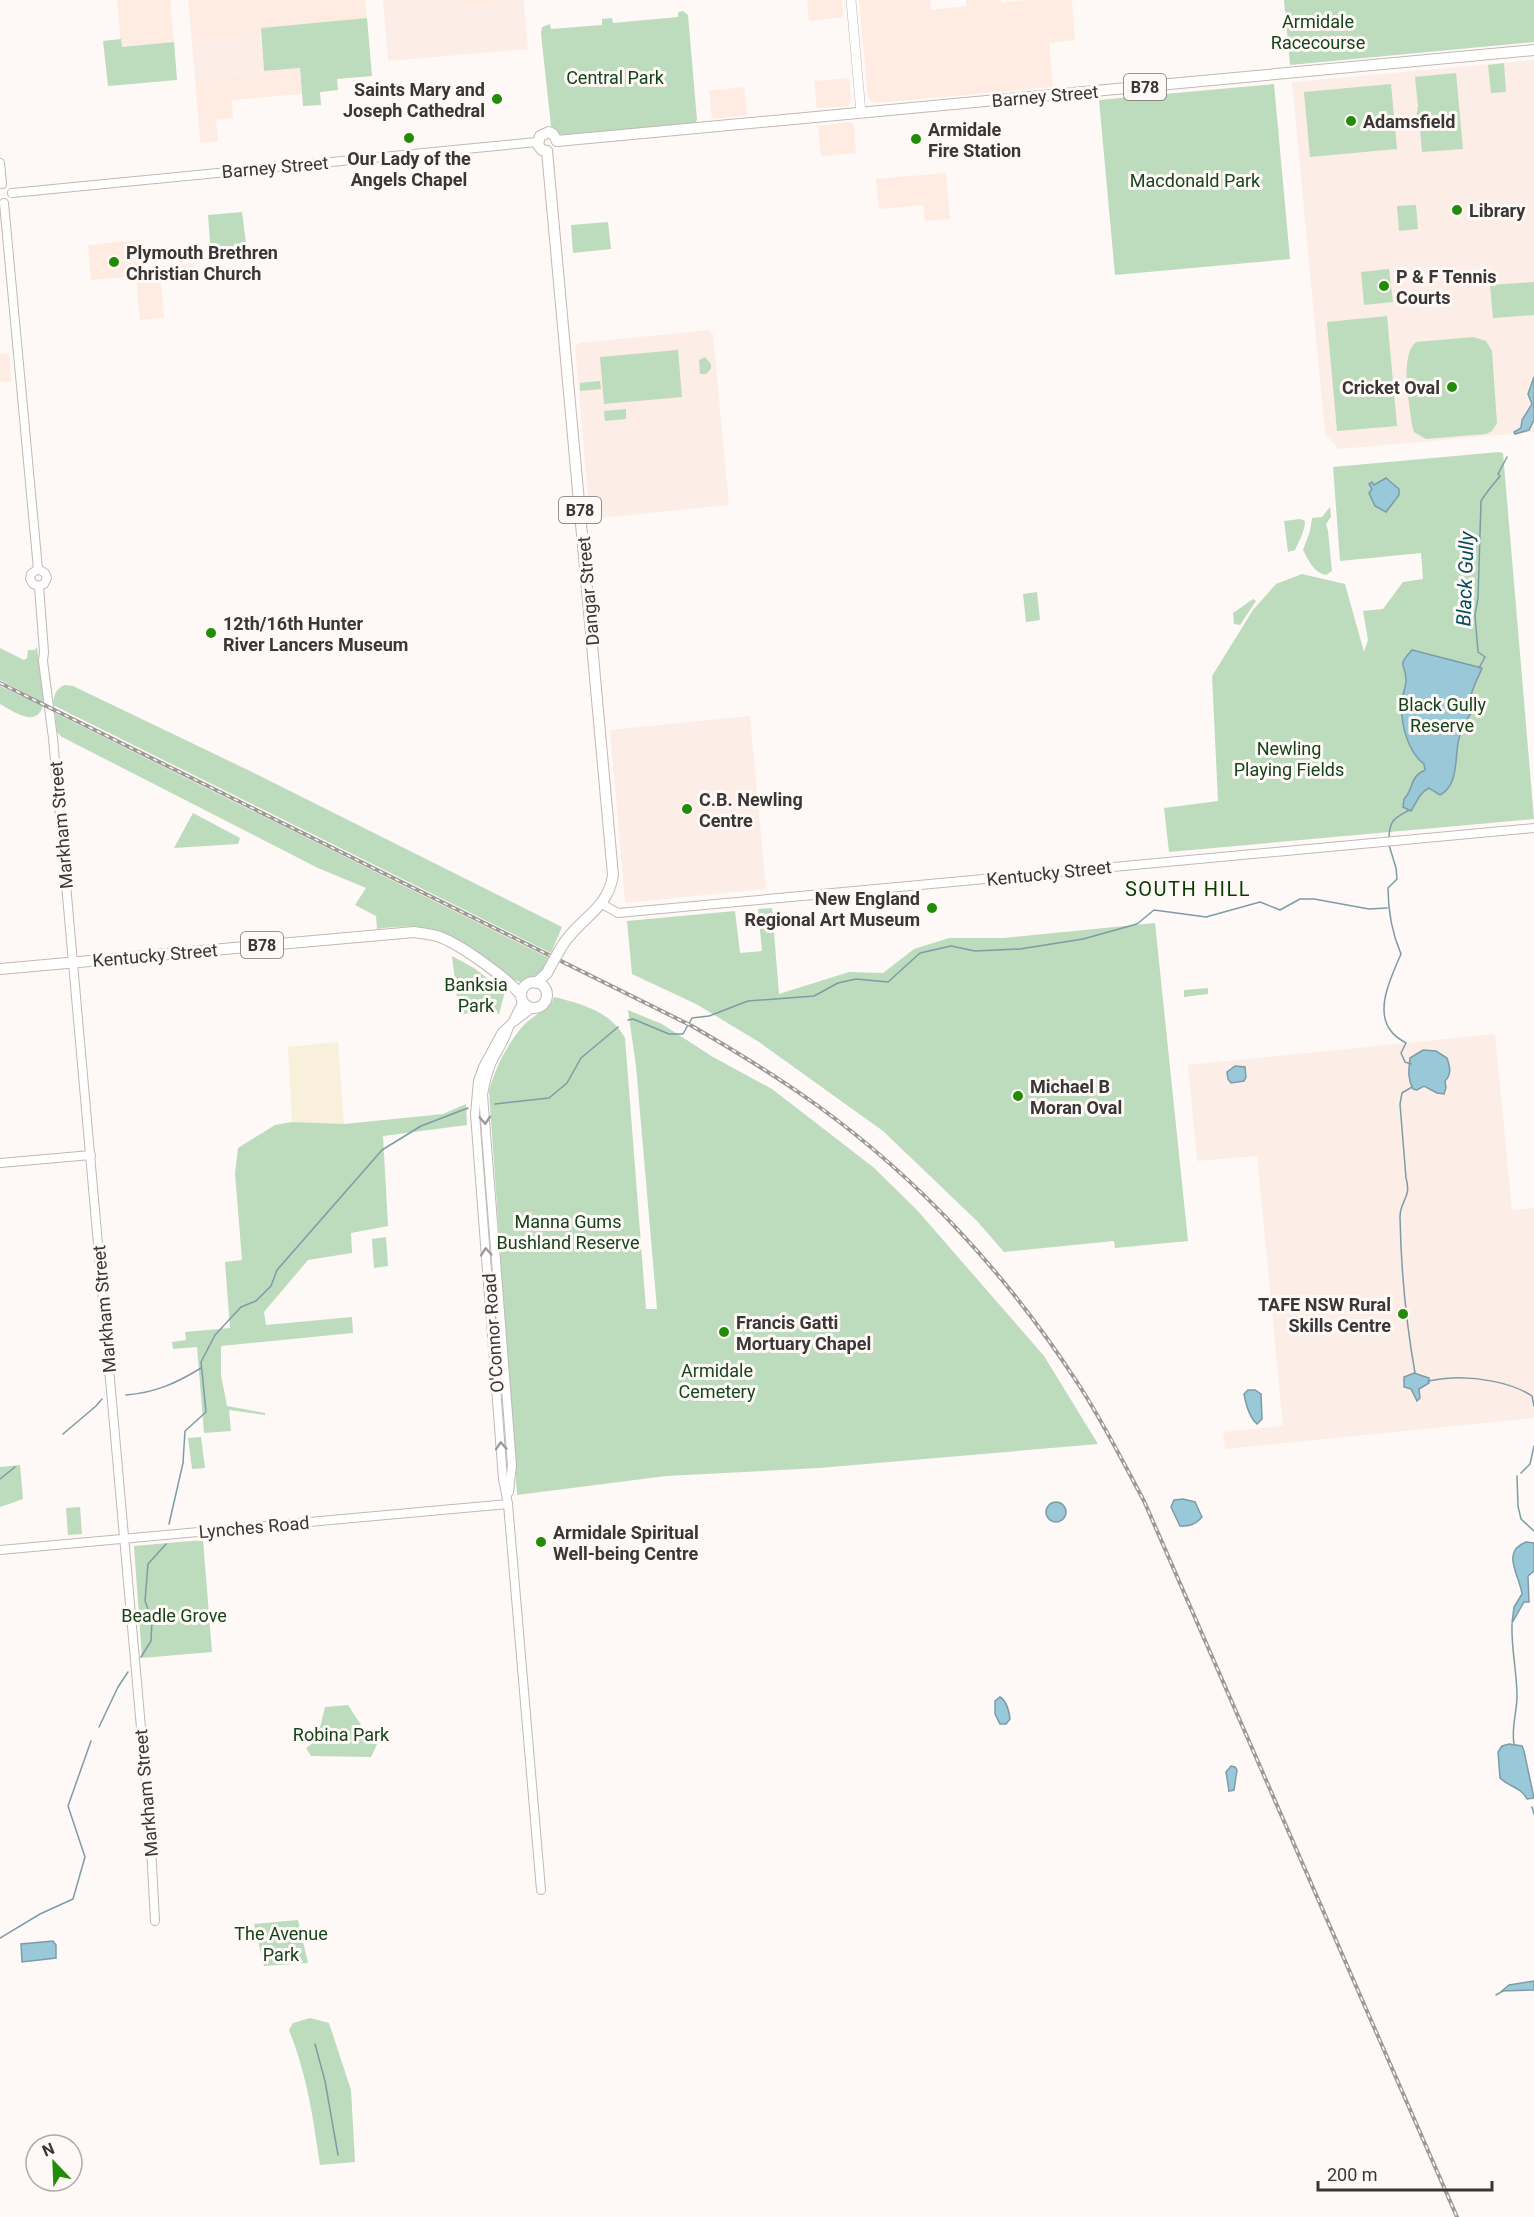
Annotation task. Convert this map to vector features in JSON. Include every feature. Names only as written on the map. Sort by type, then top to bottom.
[{"type":"main road","points":[[850,0],[861,113]]},
{"type":"main road","name":"Barney Street","points":[[557,141],[1534,50]]},
{"type":"main road","name":"B78","points":[[537,142],[540,135],[546,132],[553,134],[557,141]]},
{"type":"main road","points":[[537,142],[539,148],[547,151],[554,148],[557,141]]},
{"type":"main road","name":"Dangar Street","points":[[530,991],[549,970],[576,927],[602,904],[613,875],[547,151]]},
{"type":"main road","name":"Kentucky Street","points":[[0,969],[414,932],[439,937],[449,942],[511,983],[530,991]]},
{"type":"main road","points":[[530,991],[532,1008]]},
{"type":"main road","name":"B78","points":[[530,991],[547,997],[543,1004],[532,1008]]},
{"type":"street","name":"Barney Street","points":[[12,193],[537,142]]},
{"type":"street","points":[[0,163],[1,185],[9,186],[12,193],[10,199],[2,202]]},
{"type":"street","name":"Markham Street","points":[[2,202],[38,569],[31,574],[30,579],[33,584],[39,586],[43,661],[74,963],[150,1829],[155,1921]]},
{"type":"street","name":"Kentucky Street","points":[[602,904],[618,912],[1534,828]]},
{"type":"street","name":"O'Connor Road","points":[[511,1025],[530,991]]},
{"type":"street","name":"O'Connor Road","points":[[532,1008],[502,1032],[483,1067],[478,1081],[475,1114],[503,1479],[508,1504],[541,1890]]},
{"type":"street","points":[[0,1162],[91,1155]]},
{"type":"street","name":"Lynches Road","points":[[0,1550],[508,1504]]},
{"type":"shaded area","points":[[117,0],[170,0],[174,42],[121,47]]},
{"type":"shaded area","points":[[188,0],[365,0],[367,18],[261,28],[261,37],[192,43]]},
{"type":"shaded area","points":[[383,0],[453,0],[454,10],[524,4],[528,49],[388,61]]},
{"type":"shaded area","points":[[453,0],[524,0],[524,4],[454,10]]},
{"type":"shaded area","points":[[807,0],[842,0],[843,17],[809,21]]},
{"type":"shaded area","points":[[859,0],[930,0],[931,10],[966,6],[966,0],[1001,0],[1001,3],[1025,0],[1072,0],[1075,40],[1049,43],[1053,87],[874,103],[868,98]]},
{"type":"shaded area","points":[[261,37],[264,71],[195,77],[192,43]]},
{"type":"shaded area","points":[[1534,60],[1534,432],[1339,449],[1325,434],[1292,82]]},
{"type":"shaded area","points":[[300,68],[302,94],[232,100],[233,118],[216,120],[218,141],[200,143],[195,77]]},
{"type":"shaded area","points":[[849,78],[851,102],[848,106],[817,108],[814,81]]},
{"type":"shaded area","points":[[744,87],[747,115],[712,119],[709,91]]},
{"type":"shaded area","points":[[850,122],[854,125],[856,153],[821,156],[818,126]]},
{"type":"shaded area","points":[[946,173],[950,219],[925,221],[923,205],[879,209],[876,179]]},
{"type":"shaded area","points":[[139,240],[142,268],[195,263],[195,272],[160,275],[164,318],[140,320],[136,276],[91,280],[88,245]]},
{"type":"shaded area","points":[[709,330],[713,334],[729,505],[590,519],[575,347],[579,343]]},
{"type":"shaded area","points":[[9,353],[11,381],[0,382],[0,354]]},
{"type":"shaded area","name":"C.B. Newling Centre","points":[[750,716],[766,889],[625,903],[610,730]]},
{"type":"shaded area","name":"TAFE NSW Rural Skills Centre","points":[[1495,1034],[1512,1210],[1534,1208],[1534,1418],[1225,1449],[1223,1432],[1283,1426],[1257,1156],[1197,1161],[1188,1065]]},
{"type":"shaded area","points":[[338,1042],[344,1124],[292,1122],[288,1047]]},
{"type":"green space","name":"Armidale Racecourse","points":[[1284,0],[1534,0],[1534,42],[1290,65]]},
{"type":"green space","name":"Central Park","points":[[683,11],[688,15],[697,120],[695,123],[566,135],[559,134],[551,126],[542,27],[550,24],[551,29],[602,25],[602,19],[612,18],[613,23],[678,17],[678,12]]},
{"type":"green space","points":[[367,18],[372,76],[337,79],[338,90],[320,92],[321,105],[303,106],[300,68],[264,71],[261,28]]},
{"type":"green space","points":[[121,39],[122,47],[174,42],[177,80],[108,86],[103,41]]},
{"type":"green space","points":[[1504,63],[1506,92],[1491,93],[1488,65]]},
{"type":"green space","points":[[1456,73],[1463,149],[1422,152],[1420,128],[1416,118],[1418,106],[1415,77]]},
{"type":"green space","name":"Macdonald Park","points":[[1274,84],[1290,259],[1115,275],[1099,100]]},
{"type":"green space","name":"Adamsfield","points":[[1391,84],[1397,149],[1310,157],[1304,92]]},
{"type":"green space","points":[[1416,205],[1418,229],[1399,231],[1397,206]]},
{"type":"green space","points":[[242,212],[247,251],[211,255],[208,215]]},
{"type":"green space","points":[[608,222],[611,249],[573,253],[571,225]]},
{"type":"green space","points":[[1389,269],[1393,302],[1364,305],[1361,272]]},
{"type":"green space","points":[[1534,282],[1534,315],[1493,318],[1490,285]]},
{"type":"green space","points":[[1387,316],[1397,426],[1337,431],[1327,322]]},
{"type":"green space","name":"Cricket Oval","points":[[1473,337],[1486,341],[1492,351],[1497,423],[1492,431],[1486,434],[1426,439],[1414,432],[1412,425],[1407,381],[1408,358],[1411,349],[1416,342]]},
{"type":"green space","points":[[678,350],[682,397],[604,404],[600,357]]},
{"type":"green space","points":[[705,357],[711,364],[711,369],[706,374],[700,374],[699,360]]},
{"type":"green space","points":[[600,381],[601,389],[580,391],[580,383]]},
{"type":"green space","points":[[626,409],[626,419],[605,421],[604,411]]},
{"type":"green space","points":[[1503,453],[1534,819],[1169,852],[1164,808],[1218,801],[1212,676],[1253,610],[1276,584],[1302,574],[1345,584],[1364,652],[1368,640],[1363,611],[1383,609],[1403,582],[1423,579],[1421,553],[1340,561],[1333,467]]},
{"type":"green space","points":[[1330,507],[1331,517],[1326,524],[1332,571],[1326,575],[1315,569],[1303,550],[1312,518],[1322,517]]},
{"type":"green space","points":[[1300,519],[1305,521],[1303,532],[1295,550],[1288,552],[1284,521]]},
{"type":"green space","points":[[1037,592],[1040,620],[1026,622],[1023,594]]},
{"type":"green space","points":[[1253,599],[1256,601],[1240,625],[1234,624],[1233,613]]},
{"type":"green space","points":[[37,647],[44,703],[0,680],[0,648],[24,660],[27,658],[28,650],[35,650]]},
{"type":"green space","points":[[65,685],[73,686],[250,771],[562,927],[551,953],[53,705],[59,688]]},
{"type":"green space","points":[[0,686],[43,706],[40,713],[30,717],[24,716],[0,704]]},
{"type":"green space","points":[[55,713],[549,958],[546,963],[548,964],[533,979],[516,981],[466,946],[436,931],[413,927],[377,929],[376,916],[355,905],[366,888],[318,868],[62,737],[57,732]]},
{"type":"green space","points":[[193,813],[240,838],[238,844],[174,848]]},
{"type":"green space","points":[[772,908],[779,994],[849,972],[883,973],[914,949],[949,938],[1004,938],[1155,923],[1188,1241],[1115,1248],[1114,1241],[1004,1252],[977,1221],[883,1131],[759,1042],[696,1004],[632,974],[627,921],[735,911],[740,953],[762,951],[758,909]]},
{"type":"green space","name":"Banksia Park","points":[[452,956],[474,968],[505,992],[499,1014],[491,1012],[459,1014]]},
{"type":"green space","points":[[1208,988],[1208,994],[1184,997],[1184,990]]},
{"type":"green space","points":[[554,997],[585,1006],[603,1015],[612,1021],[625,1038],[646,1309],[657,1309],[636,1066],[628,1010],[662,1024],[713,1057],[772,1089],[873,1167],[917,1210],[1044,1356],[1098,1444],[819,1468],[666,1476],[517,1495],[489,1091],[498,1065],[511,1041],[529,1020],[552,1002]]},
{"type":"green space","points":[[466,1104],[467,1125],[383,1136],[388,1226],[351,1233],[352,1253],[308,1260],[264,1312],[266,1325],[352,1317],[353,1333],[221,1346],[221,1375],[227,1406],[265,1413],[265,1415],[229,1410],[231,1431],[204,1433],[197,1347],[173,1349],[172,1342],[186,1340],[185,1332],[230,1328],[225,1262],[242,1260],[235,1173],[238,1148],[275,1125],[292,1122],[344,1124],[443,1114]]},
{"type":"green space","points":[[386,1237],[388,1266],[374,1268],[372,1239]]},
{"type":"green space","points":[[201,1437],[205,1468],[192,1469],[188,1438]]},
{"type":"green space","points":[[20,1465],[23,1499],[0,1507],[0,1467]]},
{"type":"green space","points":[[80,1507],[82,1534],[68,1535],[66,1508]]},
{"type":"green space","name":"Beadle Grove","points":[[203,1540],[212,1652],[142,1658],[134,1546]]},
{"type":"green space","name":"Robina Park","points":[[348,1705],[369,1737],[378,1742],[371,1757],[311,1756],[306,1748],[317,1740],[325,1707]]},
{"type":"green space","name":"The Avenue Park","points":[[298,1920],[308,1963],[264,1966],[254,1924]]},
{"type":"green space","points":[[310,2018],[329,2023],[351,2090],[355,2162],[320,2165],[305,2080],[289,2030],[293,2023]]},
{"type":"water","points":[[1534,377],[1534,420],[1529,430],[1515,434],[1514,432],[1521,428],[1522,420],[1532,404],[1528,394]]},
{"type":"water","points":[[1386,478],[1399,489],[1399,495],[1386,512],[1375,506],[1369,493],[1372,489],[1369,484],[1372,482],[1374,485]]},
{"type":"water","points":[[1412,650],[1482,668],[1471,694],[1472,712],[1463,726],[1459,739],[1453,779],[1446,791],[1440,795],[1429,788],[1426,790],[1420,795],[1411,811],[1403,807],[1404,799],[1416,776],[1425,770],[1424,764],[1409,744],[1402,717],[1402,700],[1406,682],[1403,663]]},
{"type":"water","points":[[1423,1050],[1436,1051],[1447,1058],[1450,1070],[1445,1081],[1444,1094],[1424,1086],[1417,1090],[1413,1089],[1411,1085],[1410,1058]]},
{"type":"water","points":[[1235,1066],[1245,1067],[1244,1081],[1231,1083],[1228,1079],[1227,1072]]},
{"type":"water","points":[[1414,1373],[1429,1378],[1429,1383],[1419,1389],[1420,1398],[1417,1401],[1411,1389],[1404,1387],[1404,1377]]},
{"type":"water","points":[[1248,1390],[1255,1390],[1261,1394],[1262,1419],[1257,1424],[1246,1402],[1244,1394]]},
{"type":"water","points":[[1183,1499],[1195,1502],[1202,1517],[1187,1526],[1180,1526],[1171,1507],[1174,1500]]},
{"type":"water","points":[[1056,1502],[1063,1505],[1066,1512],[1063,1519],[1056,1522],[1049,1519],[1046,1512],[1049,1505]]},
{"type":"water","points":[[1526,1542],[1534,1543],[1534,1571],[1528,1576],[1529,1602],[1524,1602],[1512,1623],[1514,1607],[1522,1594],[1513,1565],[1514,1552],[1518,1546]]},
{"type":"water","points":[[1000,1697],[1009,1713],[1010,1719],[1006,1724],[1000,1724],[995,1714],[995,1701]]},
{"type":"water","points":[[1509,1744],[1522,1746],[1534,1798],[1527,1799],[1522,1792],[1500,1778],[1498,1752],[1502,1746]]},
{"type":"water","points":[[1231,1766],[1237,1770],[1234,1790],[1229,1791],[1226,1772]]},
{"type":"water","points":[[53,1941],[56,1945],[56,1958],[22,1962],[21,1944]]},
{"type":"water","points":[[1534,1981],[1534,1990],[1502,1991],[1509,1985]]},
{"type":"waterway","name":"Black Gully","points":[[1479,668],[1485,657],[1478,652],[1475,615],[1478,598],[1481,501],[1500,476],[1498,474],[1507,457]]},
{"type":"waterway","name":"Black Gully","points":[[1389,837],[1394,820],[1409,810]]},
{"type":"waterway","points":[[1389,845],[1397,879],[1388,888],[1389,905],[1393,930],[1401,954],[1386,992],[1384,1013],[1386,1023],[1392,1033],[1406,1043],[1401,1053],[1405,1062],[1411,1064]]},
{"type":"waterway","points":[[628,1020],[633,1019],[669,1034],[683,1034],[692,1018],[709,1016],[748,1001],[814,996],[838,983],[856,979],[888,982],[920,953],[951,946],[975,951],[1020,949],[1083,939],[1137,924],[1154,910],[1206,917],[1260,902],[1280,910],[1300,899],[1314,899],[1369,909],[1387,908]]},
{"type":"waterway","points":[[495,1104],[549,1098],[567,1083],[581,1058],[618,1027]]},
{"type":"waterway","points":[[1412,1087],[1402,1093],[1400,1104],[1408,1190],[1400,1217],[1404,1295],[1415,1373]]},
{"type":"waterway","points":[[169,1524],[183,1463],[185,1431],[206,1412],[201,1362],[215,1335],[241,1307],[256,1301],[271,1286],[277,1270],[382,1150],[421,1126],[468,1108]]},
{"type":"waterway","points":[[126,1395],[165,1386],[201,1368]]},
{"type":"waterway","points":[[1428,1381],[1446,1378],[1494,1381],[1524,1391],[1532,1396],[1534,1406]]},
{"type":"waterway","points":[[63,1434],[102,1399]]},
{"type":"waterway","points":[[1521,1473],[1530,1464],[1534,1446]]},
{"type":"waterway","points":[[0,1479],[15,1467]]},
{"type":"waterway","points":[[1517,1476],[1521,1519],[1534,1531]]},
{"type":"waterway","points":[[141,1657],[151,1641],[152,1619],[145,1601],[148,1564],[166,1544]]},
{"type":"waterway","points":[[1512,1624],[1517,1696],[1514,1744]]},
{"type":"waterway","points":[[99,1727],[118,1687],[128,1672]]},
{"type":"waterway","points":[[0,1938],[40,1914],[73,1899],[85,1857],[68,1806],[91,1741]]},
{"type":"waterway","points":[[1532,1807],[1534,1814]]},
{"type":"waterway","points":[[1496,1995],[1503,1991]]},
{"type":"waterway","points":[[315,2044],[325,2081],[338,2155]]},
{"type":"railway","points":[[0,683],[692,1026],[787,1085],[855,1134],[926,1197],[959,1231],[1049,1340],[1094,1409],[1144,1501],[1457,2217]]},
{"type":"place","name":"Saints Mary and Joseph Cathedral","points":[[497,99]]},
{"type":"place","name":"Adamsfield","points":[[1351,121]]},
{"type":"place","name":"Our Lady of the Angels Chapel","points":[[409,138]]},
{"type":"place","name":"Armidale Fire Station","points":[[916,139]]},
{"type":"place","name":"Library","points":[[1457,210]]},
{"type":"place","name":"Plymouth Brethren Christian Church","points":[[114,262]]},
{"type":"place","name":"P & F Tennis Courts","points":[[1384,286]]},
{"type":"place","name":"Cricket Oval","points":[[1452,387]]},
{"type":"place","name":"12th/16th Hunter River Lancers Museum","points":[[211,633]]},
{"type":"place","name":"C.B. Newling Centre","points":[[687,809]]},
{"type":"place","name":"New England Regional Art Museum","points":[[932,908]]},
{"type":"place","name":"Michael B Moran Oval","points":[[1018,1096]]},
{"type":"place","name":"TAFE NSW Rural Skills Centre","points":[[1403,1314]]},
{"type":"place","name":"Francis Gatti Mortuary Chapel","points":[[724,1332]]},
{"type":"place","name":"Armidale Spiritual Well-being Centre","points":[[541,1542]]},
{"type":"district","name":"SOUTH HILL","points":[[1188,889]]},
{"type":"park label","name":"Black Gully Reserve","points":[[1442,714]]},
{"type":"park label","name":"Newling Playing Fields","points":[[1289,758]]},
{"type":"park label","name":"Manna Gums Bushland Reserve","points":[[568,1231]]},
{"type":"park label","name":"Armidale Cemetery","points":[[717,1380]]}]
